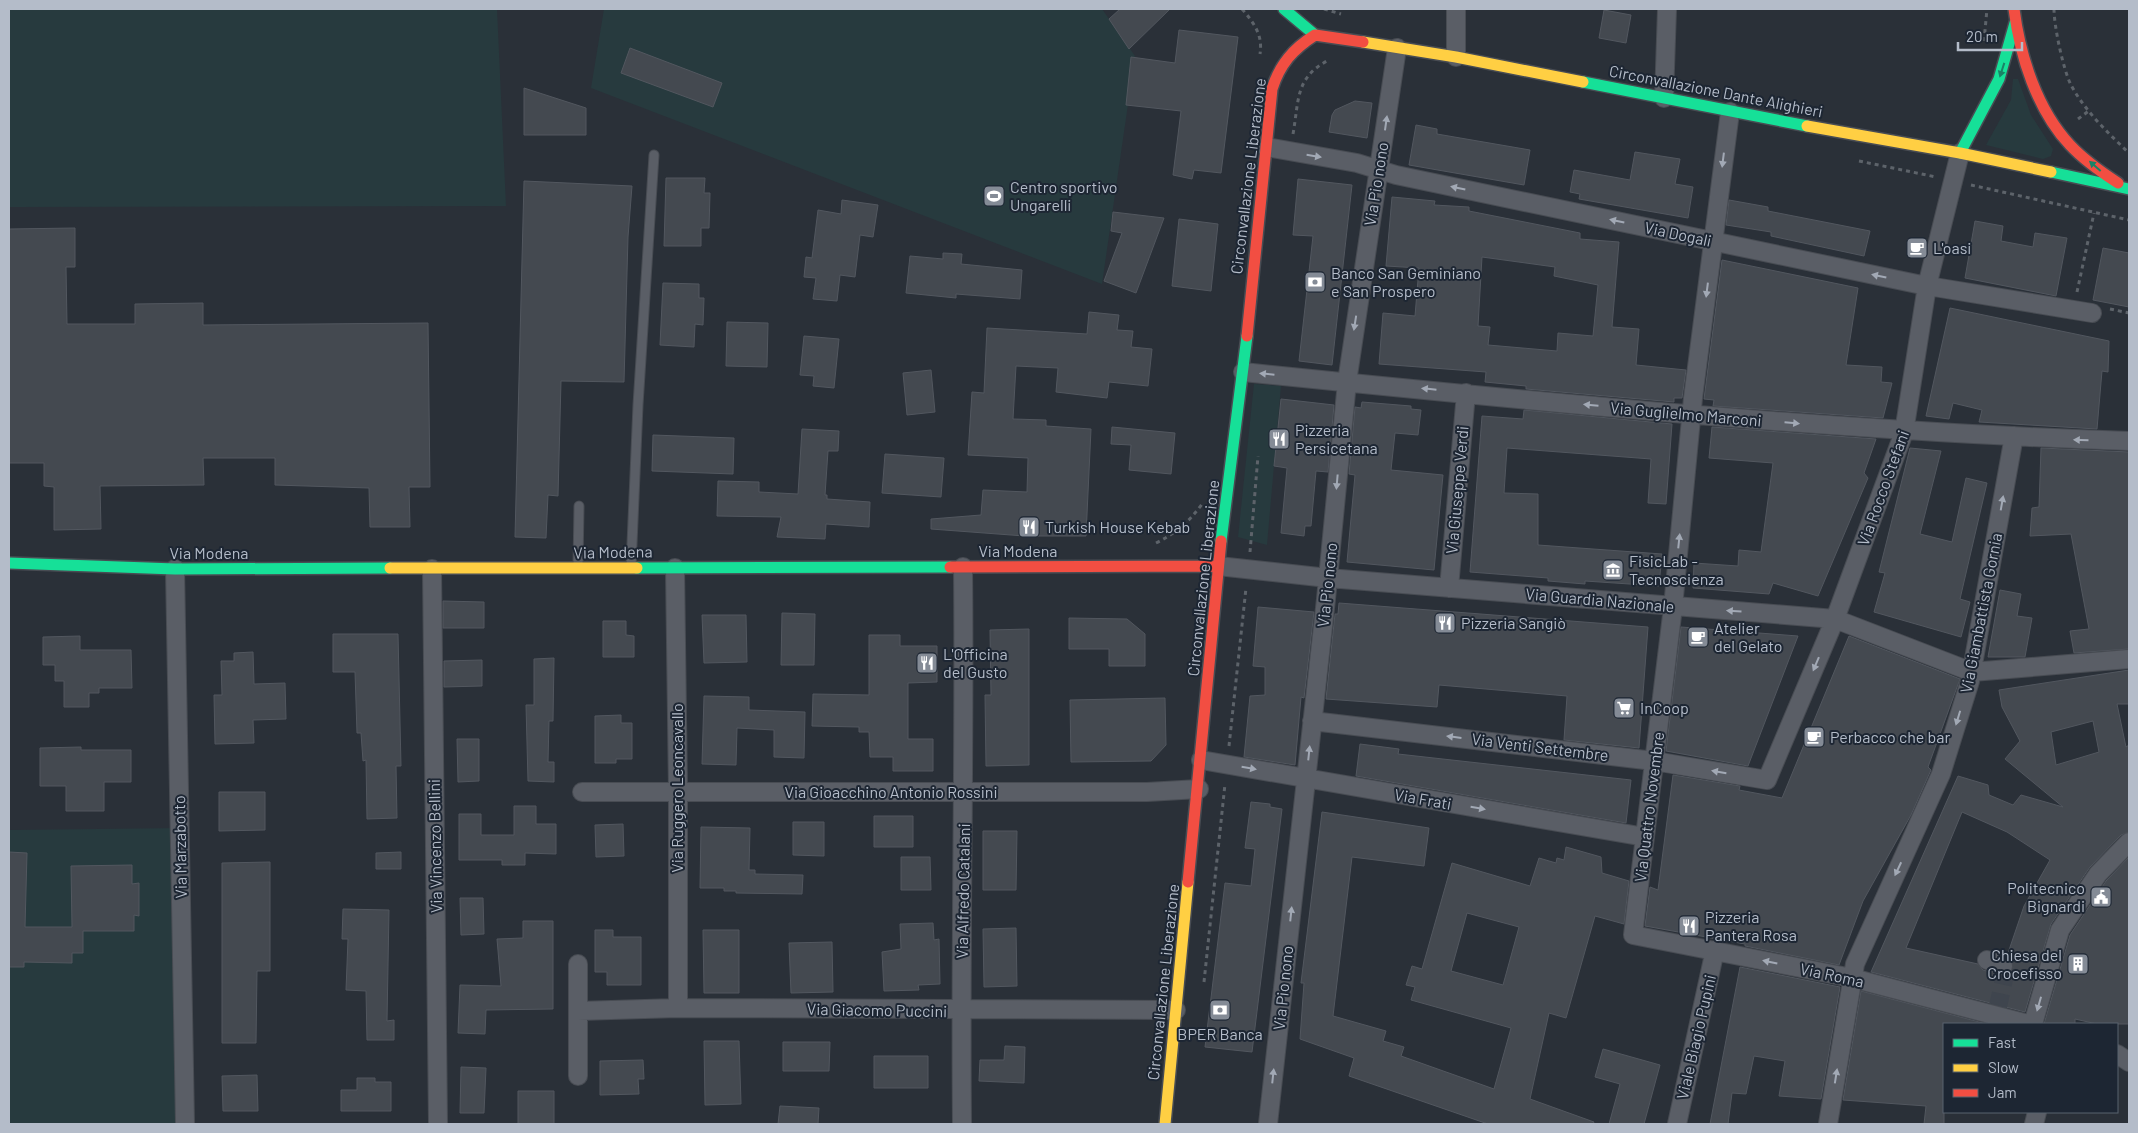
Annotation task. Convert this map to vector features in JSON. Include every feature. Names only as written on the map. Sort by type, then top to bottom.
[{"type":"main road","points":[[1284,9],[1315,35]]},
{"type":"main road","points":[[2014,9],[2015,23],[2030,73],[2066,139],[2104,174],[2129,189]]},
{"type":"main road","points":[[1960,153],[1999,79],[2015,23]]},
{"type":"main road","name":"Circonvallazione Liberazione","points":[[1165,1124],[1199,789],[1218,566],[1243,372],[1272,89],[1278,67],[1298,45],[1315,35]]},
{"type":"main road","name":"Circonvallazione Dante Alighieri","points":[[1315,35],[1456,57],[1730,112],[1960,153],[2129,189]]},
{"type":"main road","points":[[2045,171],[2055,166],[2061,158],[2066,139]]},
{"type":"main road","name":"Via Modena","points":[[9,563],[175,569],[1218,566]]},
{"type":"street","points":[[1456,9],[1456,57]]},
{"type":"street","points":[[1664,98],[1667,9]]},
{"type":"street","name":"Via Pio nono","points":[[1268,1124],[1328,578],[1346,382],[1397,48]]},
{"type":"street","name":"Via Quattro Novembre","points":[[1633,935],[1673,607],[1692,415],[1730,112]]},
{"type":"street","name":"Via Dogali","points":[[1266,147],[1357,162],[1378,171],[1927,286],[2092,313]]},
{"type":"street","name":"Via Rocco Stefani","points":[[1767,780],[1835,619],[1904,432],[1927,286],[1960,153]]},
{"type":"street","name":"Via Guglielmo Marconi","points":[[1243,372],[1692,415],[1904,432],[2129,442]]},
{"type":"street","name":"Via Giuseppe Verdi","points":[[1449,588],[1466,393]]},
{"type":"street","name":"Via Giambattista Gornia","points":[[1828,1124],[1855,964],[1941,774],[1972,672],[2014,436]]},
{"type":"street","name":"Via Guardia Nazionale","points":[[1218,566],[1328,578],[1835,619],[1972,672]]},
{"type":"street","name":"Via Alfredo Catalani","points":[[962,1124],[963,567]]},
{"type":"street","name":"Via Ruggero Leoncavallo","points":[[675,568],[678,1008]]},
{"type":"street","name":"Via Marzabotto","points":[[175,569],[185,1124]]},
{"type":"street","name":"Via Vincenzo Bellini","points":[[432,569],[438,1124]]},
{"type":"street","points":[[1972,672],[2129,659]]},
{"type":"street","name":"Via Venti Settembre","points":[[1312,721],[1654,760],[1767,780]]},
{"type":"street","name":"Via Frati","points":[[1201,760],[1645,837]]},
{"type":"street","name":"Via Gioacchino Antonio Rossini","points":[[582,792],[964,793],[1147,792],[1199,789]]},
{"type":"street","points":[[2033,1023],[2060,930],[2098,874],[2129,842]]},
{"type":"street","name":"Via Roma","points":[[1633,935],[1852,978],[1996,1013],[2025,1023]]},
{"type":"street","name":"Viale Biagio Pupini","points":[[1677,1124],[1715,950]]},
{"type":"street","points":[[578,964],[578,1076]]},
{"type":"street","name":"Via Giacomo Puccini","points":[[578,1010],[678,1008],[961,1011],[1176,1010]]},
{"type":"street","points":[[2118,1055],[2129,1062]]},
{"type":"lane","points":[[631,568],[638,405],[654,155]]},
{"type":"lane","points":[[577,569],[579,506]]},
{"type":"path","points":[[1242,9],[1256,25],[1262,44],[1259,63]]},
{"type":"path","points":[[1984,44],[1987,9]]},
{"type":"path","points":[[2054,9],[2054,24],[2070,84],[2105,130],[2129,153]]},
{"type":"path","points":[[2073,310],[2094,213]]},
{"type":"path","points":[[1153,544],[1173,534],[1189,522],[1206,500]]},
{"type":"green space","points":[[9,9],[497,9],[506,206],[9,207]]},
{"type":"green space","name":"Centro sportivo Ungarelli","points":[[604,9],[1102,9],[1135,56],[1102,284],[591,88]]},
{"type":"green space","points":[[2013,79],[2018,79],[2031,115],[2053,149],[2051,156],[2043,159],[1986,145],[2011,100]]},
{"type":"green space","points":[[1254,384],[1281,386],[1267,545],[1238,537]]},
{"type":"green space","points":[[184,828],[190,1124],[9,1124],[9,830]]},
{"type":"building","points":[[1120,9],[1170,9],[1129,49],[1109,19]]},
{"type":"building","points":[[1604,10],[1631,15],[1626,43],[1599,38]]},
{"type":"building","points":[[1179,30],[1238,37],[1221,173],[1194,170],[1192,179],[1173,175],[1181,111],[1126,105],[1131,57],[1175,63]]},
{"type":"building","points":[[630,48],[722,83],[713,107],[621,73]]},
{"type":"building","points":[[524,88],[586,108],[586,135],[524,135]]},
{"type":"building","points":[[1355,101],[1372,103],[1367,138],[1329,132],[1332,115],[1335,110]]},
{"type":"building","points":[[1416,125],[1437,129],[1437,134],[1530,150],[1524,185],[1409,165]]},
{"type":"building","points":[[1635,152],[1680,159],[1675,184],[1693,187],[1688,218],[1579,199],[1580,194],[1570,192],[1574,170],[1630,180]]},
{"type":"building","points":[[666,178],[705,178],[704,193],[710,193],[709,228],[701,228],[701,246],[664,246]]},
{"type":"building","points":[[1298,179],[1352,185],[1332,365],[1299,361],[1313,236],[1293,235]]},
{"type":"building","points":[[524,181],[632,186],[628,237],[624,382],[561,381],[558,496],[548,495],[546,538],[515,537]]},
{"type":"building","points":[[1392,197],[1435,201],[1434,205],[1469,207],[1469,211],[1580,233],[1580,239],[1619,242],[1612,327],[1639,329],[1636,365],[1686,370],[1682,398],[1674,398],[1674,402],[1526,389],[1526,386],[1485,382],[1486,372],[1379,364],[1383,313],[1415,316],[1419,268],[1386,266]],"holes":[[[1482,257],[1555,267],[1554,276],[1598,285],[1593,336],[1558,333],[1557,351],[1488,345],[1490,327],[1478,326]]]},
{"type":"building","points":[[842,200],[878,205],[873,237],[860,235],[855,277],[840,275],[837,301],[813,299],[816,278],[804,277],[806,257],[812,258],[818,210],[841,214]]},
{"type":"building","points":[[1729,200],[1768,207],[1768,211],[1870,231],[1864,256],[1771,236],[1771,232],[1726,225]]},
{"type":"building","points":[[1113,212],[1164,218],[1136,293],[1104,281],[1122,233],[1111,231]]},
{"type":"building","points":[[1179,219],[1218,224],[1211,291],[1172,286]]},
{"type":"building","points":[[1975,221],[2003,226],[2001,241],[2033,247],[2035,233],[2067,238],[2056,296],[1965,278]]},
{"type":"building","points":[[75,228],[75,267],[66,267],[67,324],[135,324],[135,304],[203,303],[203,325],[428,323],[430,487],[409,487],[410,527],[370,527],[369,488],[275,485],[275,458],[203,458],[204,485],[100,486],[101,529],[54,530],[54,487],[44,486],[44,463],[9,463],[9,229]]},
{"type":"building","points":[[2103,248],[2129,253],[2129,307],[2093,300]]},
{"type":"building","points":[[943,253],[962,254],[961,264],[1022,270],[1020,299],[956,294],[956,298],[906,293],[910,256],[943,259]]},
{"type":"building","points":[[1722,260],[1858,288],[1846,365],[1882,367],[1881,382],[1892,383],[1883,418],[1713,406],[1714,400],[1704,399]]},
{"type":"building","points":[[663,283],[699,284],[699,298],[704,298],[703,325],[695,324],[694,347],[660,345]]},
{"type":"building","points":[[1950,308],[2109,341],[2108,372],[2102,371],[2097,429],[1979,422],[1982,410],[1953,403],[1949,419],[1926,416]]},
{"type":"building","points":[[1089,312],[1119,315],[1117,330],[1133,331],[1131,347],[1152,349],[1148,386],[1109,382],[1107,398],[1056,392],[1058,368],[1016,366],[1013,419],[1046,420],[1046,426],[1091,429],[1086,536],[1024,536],[931,529],[931,519],[981,515],[983,490],[1027,492],[1028,458],[968,455],[972,392],[984,393],[987,328],[1087,334]]},
{"type":"building","points":[[727,322],[768,323],[767,367],[726,366]]},
{"type":"building","points":[[804,336],[839,339],[834,388],[813,386],[814,376],[800,375]]},
{"type":"building","points":[[931,370],[935,412],[907,415],[903,373]]},
{"type":"building","points":[[1281,399],[1334,405],[1328,472],[1316,471],[1311,526],[1305,526],[1304,536],[1281,533],[1287,468],[1274,466]]},
{"type":"building","points":[[1362,402],[1411,406],[1411,409],[1421,410],[1418,435],[1395,433],[1391,470],[1443,475],[1434,570],[1347,562],[1355,475],[1349,474],[1355,407],[1361,408]]},
{"type":"building","points":[[1524,410],[1672,424],[1666,504],[1648,503],[1651,459],[1507,448],[1504,493],[1538,494],[1538,545],[1662,554],[1659,586],[1585,581],[1585,584],[1548,581],[1548,578],[1470,572],[1482,416],[1523,419]]},
{"type":"building","points":[[1112,427],[1175,433],[1171,474],[1129,470],[1131,445],[1111,444]]},
{"type":"building","points":[[1712,427],[1876,439],[1864,473],[1868,478],[1818,596],[1773,583],[1769,594],[1693,588],[1694,563],[1738,566],[1739,550],[1761,552],[1773,463],[1709,458]]},
{"type":"building","points":[[802,429],[839,431],[838,451],[828,451],[825,495],[827,495],[827,499],[870,502],[869,527],[826,524],[825,539],[777,537],[781,517],[717,516],[718,481],[759,482],[759,492],[798,494]]},
{"type":"building","points":[[653,435],[734,438],[733,474],[652,471]]},
{"type":"building","points":[[1910,448],[1941,451],[1920,534],[1952,542],[1966,478],[1987,483],[1960,599],[1970,602],[1961,637],[1874,612],[1885,573],[1879,572]]},
{"type":"building","points":[[2041,448],[2129,452],[2129,649],[2074,653],[2070,631],[2089,629],[2071,534],[2030,536],[2032,508],[2039,507]]},
{"type":"building","points":[[885,454],[944,458],[941,497],[882,493]]},
{"type":"building","points":[[2000,590],[2021,594],[2017,616],[2032,618],[2025,657],[1988,657]]},
{"type":"building","points":[[443,601],[484,602],[484,628],[443,628]]},
{"type":"building","points":[[1339,603],[1648,627],[1639,748],[1564,740],[1567,696],[1439,685],[1437,707],[1326,699],[1335,614],[1338,614]]},
{"type":"building","points":[[1258,607],[1314,612],[1304,698],[1301,697],[1295,765],[1244,757],[1250,696],[1265,695],[1265,667],[1253,666]]},
{"type":"building","points":[[782,613],[815,614],[814,665],[781,665]]},
{"type":"building","points":[[702,615],[746,615],[747,662],[704,663]]},
{"type":"building","points":[[1069,618],[1127,619],[1145,634],[1145,666],[1109,666],[1109,649],[1069,649]]},
{"type":"building","points":[[603,621],[626,621],[626,635],[634,636],[634,657],[603,657]]},
{"type":"building","points":[[1681,627],[1798,636],[1748,766],[1666,751]]},
{"type":"building","points":[[1029,629],[1029,765],[986,766],[985,695],[991,695],[990,630]]},
{"type":"building","points":[[333,634],[398,634],[401,766],[396,766],[397,818],[367,819],[366,760],[363,761],[361,733],[357,733],[355,672],[333,672]]},
{"type":"building","points":[[869,635],[900,635],[900,646],[937,646],[937,682],[908,683],[908,739],[933,739],[933,771],[893,771],[893,757],[870,757],[869,732],[859,732],[859,727],[812,726],[813,694],[869,695]]},
{"type":"building","points":[[80,636],[80,650],[131,650],[132,688],[99,688],[99,693],[89,693],[89,707],[64,707],[64,681],[55,681],[55,665],[43,665],[43,637]]},
{"type":"building","points":[[1849,636],[1960,679],[1928,767],[1931,770],[1911,815],[1863,901],[1839,965],[1745,946],[1745,944],[1645,926],[1650,887],[1658,890],[1673,775],[1740,786],[1739,790],[1782,798]]},
{"type":"building","points":[[253,652],[254,684],[285,683],[286,719],[253,720],[254,743],[215,744],[214,695],[222,695],[221,661],[234,661],[234,653]]},
{"type":"building","points":[[554,658],[553,721],[549,721],[548,762],[554,762],[554,782],[528,781],[526,705],[534,705],[534,659]]},
{"type":"building","points":[[482,660],[482,686],[444,687],[444,661]]},
{"type":"building","points":[[2129,670],[2129,704],[2117,704],[2126,747],[2129,745],[2129,832],[2121,835],[2090,867],[2051,924],[2025,1012],[1871,972],[1958,776],[1988,785],[1989,795],[2013,805],[2021,795],[2063,807],[2005,759],[2020,741],[2002,707],[1999,690]],"holes":[[[2093,721],[2099,752],[2056,765],[2051,732]],[[1962,812],[2007,832],[2050,860],[2024,906],[2007,956],[2011,960],[2013,969],[2005,976],[1983,970],[1978,964],[1906,948]]]},
{"type":"building","points":[[704,696],[749,697],[749,710],[805,712],[804,758],[774,757],[774,730],[737,728],[736,765],[702,764]]},
{"type":"building","points":[[1165,698],[1166,745],[1151,761],[1071,762],[1070,700]]},
{"type":"building","points":[[621,715],[621,723],[632,723],[632,759],[616,759],[616,763],[595,763],[595,716]]},
{"type":"building","points":[[457,739],[479,739],[479,781],[458,782]]},
{"type":"building","points":[[1360,744],[1399,749],[1398,754],[1631,780],[1626,823],[1356,776]]},
{"type":"building","points":[[81,747],[81,750],[131,750],[131,782],[104,782],[104,811],[66,811],[66,786],[40,786],[40,748]]},
{"type":"building","points":[[219,792],[265,792],[265,830],[219,831]]},
{"type":"building","points":[[1251,802],[1270,804],[1270,807],[1282,809],[1252,1052],[1205,1047],[1225,883],[1251,886],[1255,849],[1245,848]]},
{"type":"building","points":[[514,806],[536,806],[536,824],[556,824],[556,854],[525,853],[525,865],[502,865],[502,860],[459,860],[459,814],[481,814],[481,835],[514,835]]},
{"type":"building","points":[[1322,812],[1429,828],[1424,866],[1352,857],[1333,1016],[1386,1031],[1383,1041],[1404,1047],[1401,1056],[1494,1089],[1511,1028],[1411,1000],[1415,987],[1406,985],[1412,966],[1422,969],[1452,863],[1530,886],[1539,858],[1556,863],[1557,858],[1564,860],[1566,847],[1601,857],[1602,873],[1629,881],[1624,924],[1595,916],[1566,1018],[1549,1013],[1530,1099],[1594,1122],[1593,1124],[1488,1124],[1349,1076],[1354,1058],[1300,1039],[1304,983],[1301,983]],"holes":[[[1467,913],[1519,927],[1503,985],[1451,971]]]},
{"type":"building","points":[[874,816],[913,816],[913,847],[874,847]]},
{"type":"building","points":[[793,822],[824,822],[824,856],[793,855]]},
{"type":"building","points":[[623,824],[624,856],[596,857],[595,825]]},
{"type":"building","points":[[701,827],[750,828],[749,870],[755,870],[755,874],[803,875],[802,894],[736,893],[736,891],[724,891],[724,888],[700,888]]},
{"type":"building","points":[[983,831],[1017,831],[1016,890],[983,890]]},
{"type":"building","points":[[9,852],[27,853],[25,927],[72,927],[71,866],[132,865],[132,884],[139,883],[139,916],[134,915],[134,931],[83,931],[83,953],[72,953],[72,963],[24,962],[24,967],[9,967]]},
{"type":"building","points":[[401,852],[401,869],[376,869],[376,853]]},
{"type":"building","points":[[901,857],[930,857],[931,890],[901,890]]},
{"type":"building","points":[[2129,857],[2129,1024],[2093,1023],[2075,1019],[2075,1023],[2044,1023],[2070,935],[2106,881]]},
{"type":"building","points":[[270,862],[270,971],[257,971],[256,1043],[222,1043],[222,863]]},
{"type":"building","points":[[460,898],[483,898],[484,934],[461,935]]},
{"type":"building","points":[[343,909],[389,910],[387,1021],[394,1020],[394,1040],[367,1040],[366,991],[346,990],[348,939],[342,939]]},
{"type":"building","points":[[523,921],[553,921],[553,1009],[486,1010],[485,1034],[458,1033],[460,985],[501,986],[497,939],[523,938]]},
{"type":"building","points":[[933,923],[934,940],[939,939],[940,984],[918,985],[919,990],[884,991],[882,952],[901,949],[900,924]]},
{"type":"building","points":[[1016,928],[1017,986],[984,987],[983,929]]},
{"type":"building","points":[[595,930],[613,930],[613,937],[641,937],[641,985],[607,985],[607,972],[595,972]]},
{"type":"building","points":[[703,930],[739,930],[739,993],[704,993]]},
{"type":"building","points":[[832,942],[833,992],[791,993],[789,943]]},
{"type":"building","points":[[1740,967],[1840,987],[1821,1099],[1779,1096],[1785,1061],[1754,1056],[1746,1094],[1732,1093],[1728,1124],[1710,1124]]},
{"type":"building","points":[[1861,991],[1983,1023],[1943,1023],[1944,1124],[1924,1124],[1926,1106],[1843,1100]]},
{"type":"building","points":[[704,1041],[739,1041],[741,1104],[705,1105]]},
{"type":"building","points":[[783,1042],[830,1042],[829,1071],[783,1071]]},
{"type":"building","points":[[1005,1046],[1025,1047],[1024,1083],[979,1081],[980,1060],[1004,1060]]},
{"type":"building","points":[[1603,1049],[1660,1065],[1644,1124],[1609,1124],[1620,1084],[1595,1077]]},
{"type":"building","points":[[874,1056],[928,1056],[928,1088],[874,1088]]},
{"type":"building","points":[[643,1060],[644,1079],[638,1079],[639,1094],[600,1095],[600,1061]]},
{"type":"building","points":[[461,1067],[486,1068],[484,1113],[460,1113]]},
{"type":"building","points":[[257,1075],[258,1111],[223,1111],[222,1076]]},
{"type":"building","points":[[357,1078],[375,1078],[375,1082],[391,1082],[391,1111],[341,1111],[341,1090],[357,1090]]},
{"type":"building","points":[[518,1091],[554,1091],[554,1124],[518,1124]]},
{"type":"building","points":[[780,1106],[819,1108],[818,1124],[778,1124]]},
{"type":"tunnel","points":[[1997,1011],[2007,965],[2003,966]]},
{"type":"traffic: fast","points":[[1284,9],[1315,35]]},
{"type":"traffic: fast","points":[[1960,153],[1999,79],[2015,23]]},
{"type":"traffic: fast","points":[[1583,82],[1807,126]]},
{"type":"traffic: fast","points":[[2051,172],[2129,189]]},
{"type":"traffic: fast","points":[[1221,541],[1247,336]]},
{"type":"traffic: fast","points":[[9,563],[175,569],[390,568]]},
{"type":"traffic: fast","points":[[637,568],[950,567]]},
{"type":"traffic: slow","points":[[1363,42],[1456,57],[1583,82]]},
{"type":"traffic: slow","points":[[1807,126],[1960,153],[2051,172]]},
{"type":"traffic: slow","points":[[390,568],[637,568]]},
{"type":"traffic: slow","points":[[1165,1124],[1188,882]]},
{"type":"traffic: jam","points":[[2014,9],[2026,63],[2039,99],[2048,116],[2075,150],[2093,166],[2118,183]]},
{"type":"traffic: jam","points":[[1247,336],[1272,89],[1275,80],[1288,58],[1315,35],[1363,42]]},
{"type":"traffic: jam","points":[[1188,882],[1221,541]]},
{"type":"traffic: jam","points":[[950,567],[1218,566]]},
{"type":"place","name":"Centro sportivo Ungarelli","points":[[994,196]]},
{"type":"place","name":"L'oasi","points":[[1917,248]]},
{"type":"place","name":"Banco San Geminiano e San Prospero","points":[[1315,282]]},
{"type":"place","name":"Pizzeria Persicetana","points":[[1279,439]]},
{"type":"place","name":"Turkish House Kebab","points":[[1029,527]]},
{"type":"place","name":"FisicLab - Tecnoscienza","points":[[1613,570]]},
{"type":"place","name":"Pizzeria Sangiò","points":[[1445,623]]},
{"type":"place","name":"Atelier del Gelato","points":[[1698,637]]},
{"type":"place","name":"L'Officina del Gusto","points":[[927,663]]},
{"type":"place","name":"InCoop","points":[[1624,708]]},
{"type":"place","name":"Perbacco che bar","points":[[1814,737]]},
{"type":"place","name":"Politecnico Bignardi","points":[[2101,897]]},
{"type":"place","name":"Pizzeria Pantera Rosa","points":[[1689,926]]},
{"type":"place","name":"Chiesa del Crocefisso","points":[[2078,964]]},
{"type":"place","name":"BPER Banca","points":[[1220,1010]]}]
